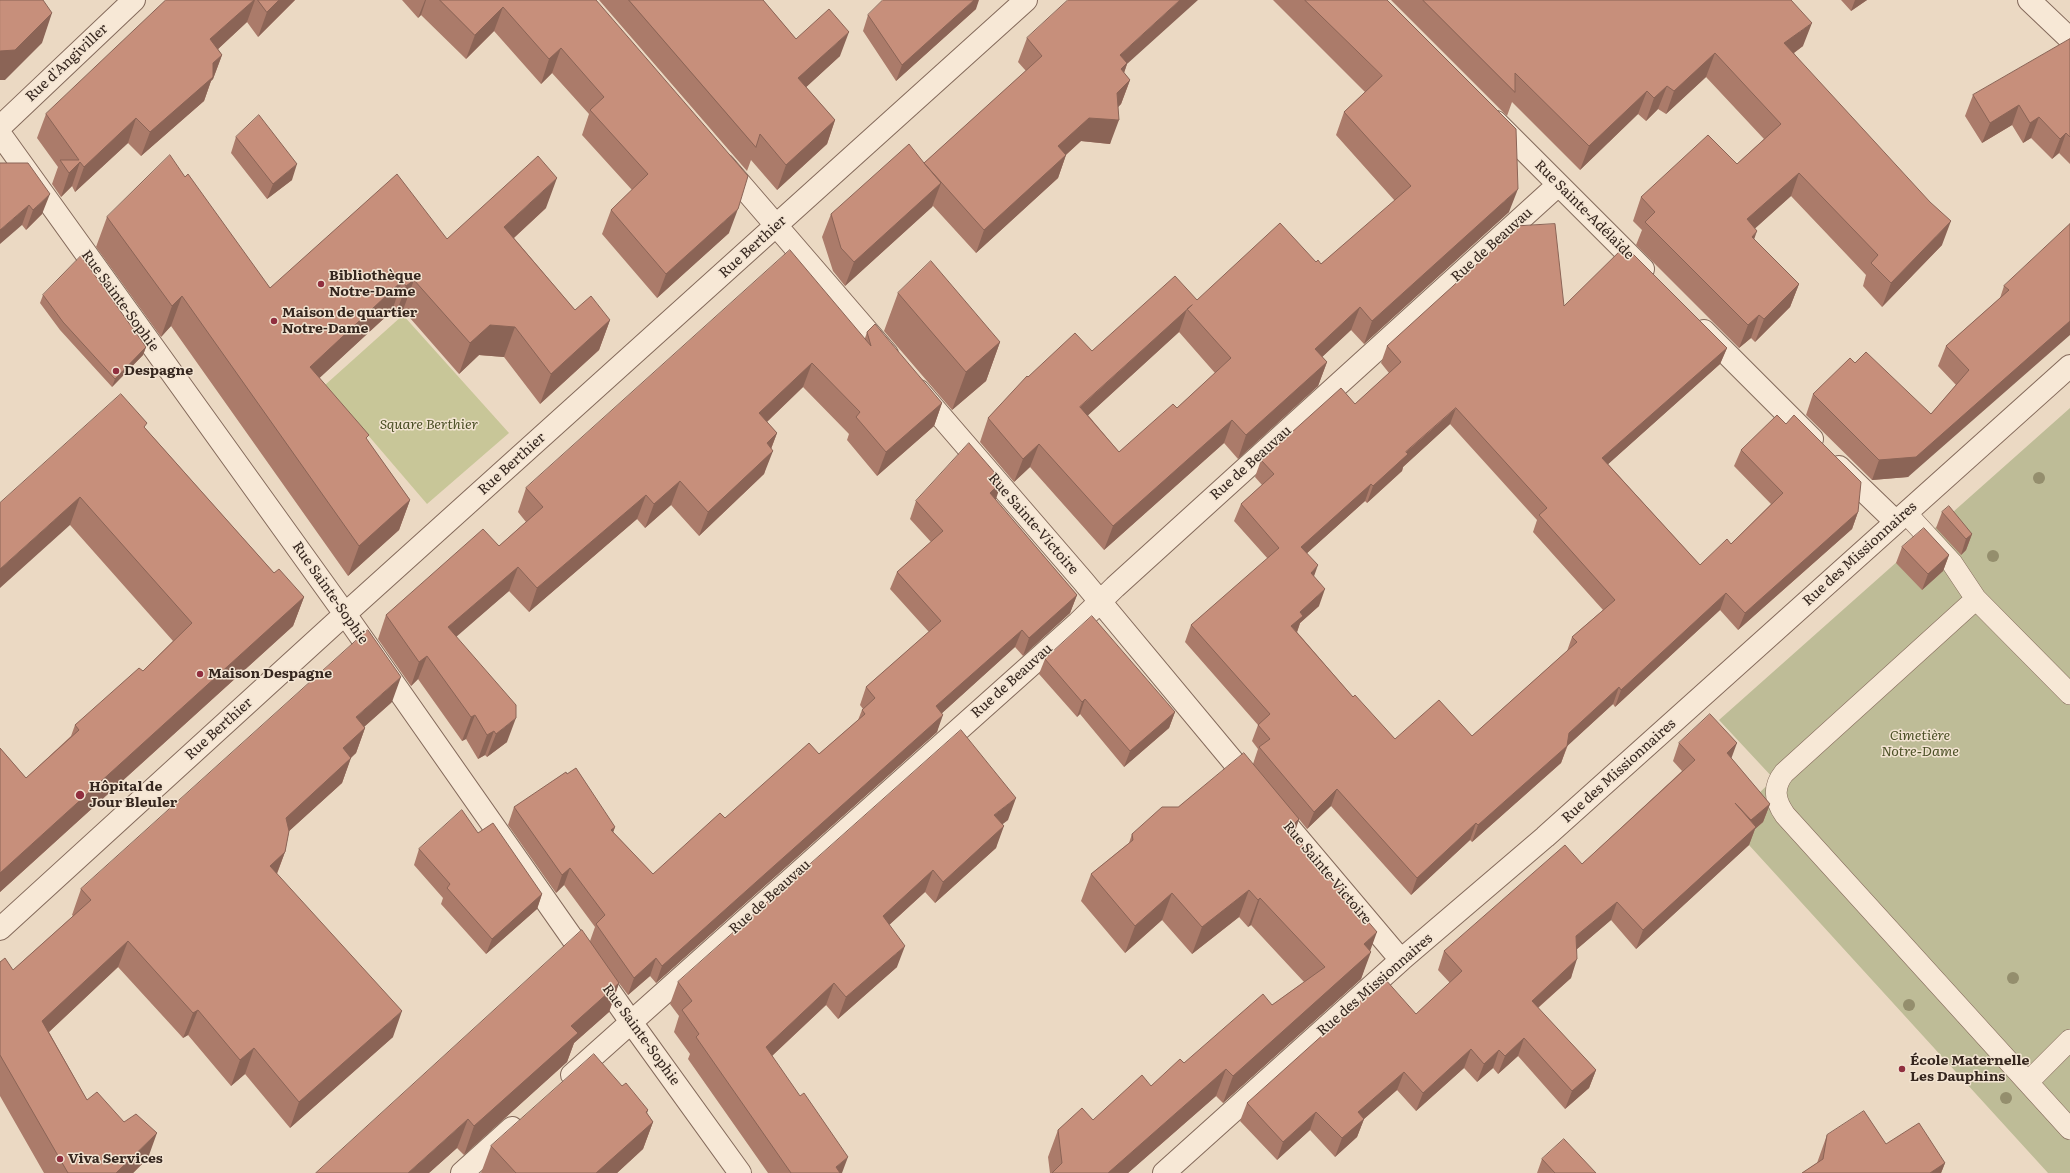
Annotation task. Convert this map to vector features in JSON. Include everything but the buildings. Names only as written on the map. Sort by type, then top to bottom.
[{"type":"street","name":"Rue d'Angiviller","points":[[0,127],[134,0]]},
{"type":"street","name":"Rue Berthier","points":[[0,929],[345,614],[1026,0]]},
{"type":"street","points":[[2029,0],[2070,39]]},
{"type":"street","name":"Rue Sainte-Adélaïde","points":[[1480,106],[1659,286]]},
{"type":"street","name":"Rue Sainte-Sophie","points":[[0,134],[345,614],[631,1022],[740,1173]]},
{"type":"street","name":"Rue Sainte-Victoire","points":[[710,148],[1078,575],[1098,602],[1401,960]]},
{"type":"street","name":"Rue de Beauvau","points":[[554,1090],[1072,628],[1098,602],[1558,185]]},
{"type":"street","points":[[1687,314],[1901,518]]},
{"type":"street","name":"Rue des Missionnaires","points":[[1173,1170],[1401,960],[1545,837],[2070,366]]},
{"type":"street","points":[[462,1173],[526,1116]]},
{"type":"lane","points":[[1901,518],[1952,563],[1976,599],[2070,694]]},
{"type":"lane","points":[[1976,599],[1784,773],[1778,780],[1775,797],[1785,815],[2070,1129]]},
{"type":"lane","points":[[2028,1082],[2070,1040]]},
{"type":"green space","name":"Square Berthier","points":[[403,315],[509,433],[427,504],[325,385]]},
{"type":"green space","name":"Cimetière Notre-Dame","points":[[2070,408],[2070,1173],[2048,1173],[1728,822],[1774,779],[1719,720]]},
{"type":"place","name":"Bibliothèque Notre-Dame","points":[[321,284]]},
{"type":"place","name":"Maison de quartier Notre-Dame","points":[[274,321]]},
{"type":"place","name":"Despagne","points":[[116,371]]},
{"type":"place","name":"Maison Despagne","points":[[200,674]]},
{"type":"place","name":"Hôpital de Jour Bleuler","points":[[80,795]]},
{"type":"place","name":"École Maternelle Les Dauphins","points":[[1902,1069]]},
{"type":"place","name":"Viva Services","points":[[60,1159]]}]
